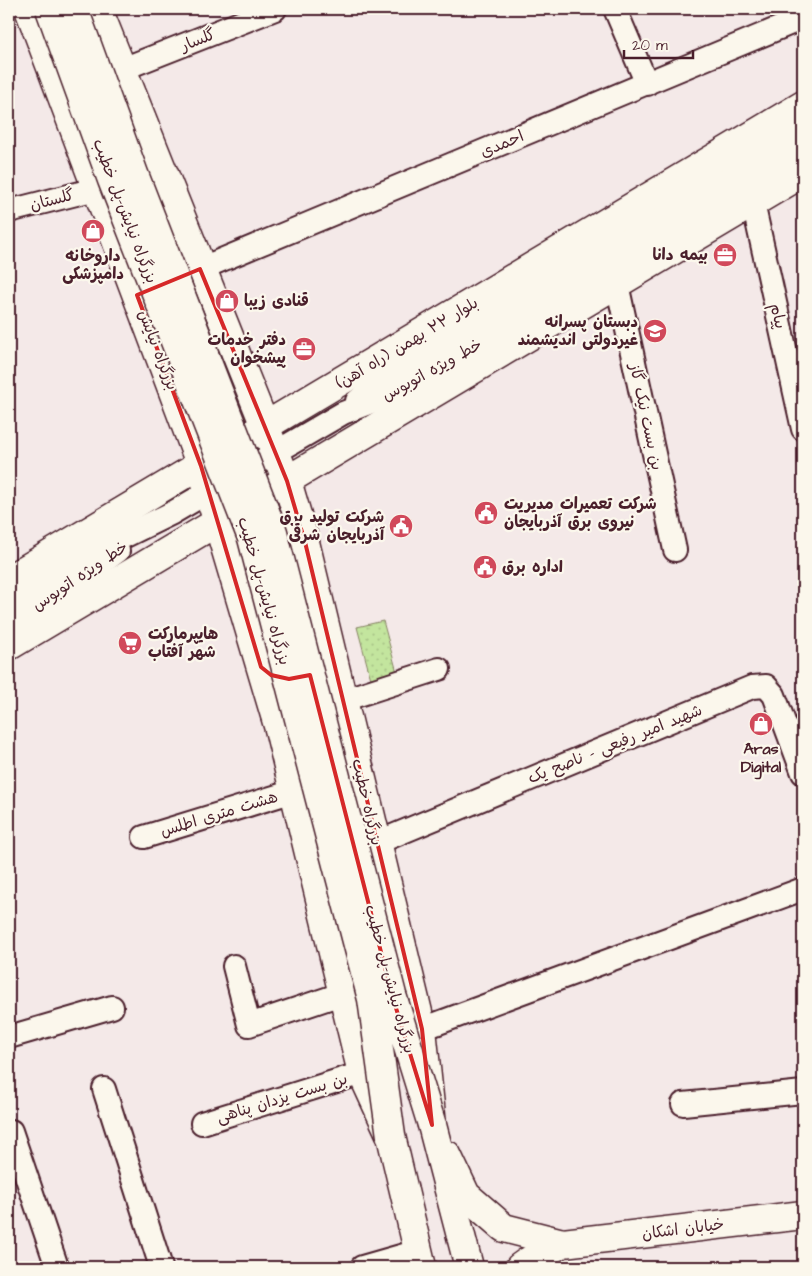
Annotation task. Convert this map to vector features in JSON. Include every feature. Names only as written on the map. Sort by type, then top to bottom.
[{"type":"main road","name":"بزرگراه نیایش","points":[[29,9],[201,466],[218,521]]},
{"type":"main road","name":"بزرگراه نیایش-پل خطیب","points":[[50,9],[112,180],[252,538],[372,999],[392,1136]]},
{"type":"main road","name":"بزرگراه نیایش-پل خطیب","points":[[74,9],[134,174],[273,532],[392,995],[432,1125]]},
{"type":"main road","points":[[98,9],[120,70],[265,426]]},
{"type":"main road","name":"بلوار ۲۲ بهمن (راه آهن)","points":[[9,579],[803,105]]},
{"type":"main road","points":[[9,646],[803,173]]},
{"type":"main road","points":[[137,295],[200,269]]},
{"type":"main road","name":"بزرگراه خطیب","points":[[265,426],[287,481],[345,706],[376,843],[422,1030],[432,1125]]},
{"type":"main road","points":[[218,521],[279,729],[362,1073],[392,1136],[420,1259]]},
{"type":"main road","points":[[261,666],[271,675],[282,679],[295,680],[306,676],[316,669],[330,646]]},
{"type":"main road","points":[[279,729],[281,708],[291,692],[311,685],[334,693],[345,706]]},
{"type":"main road","points":[[432,1125],[466,1195],[504,1228],[563,1243]]},
{"type":"main road","points":[[432,1125],[469,1267]]},
{"type":"main road","name":"خیابان اشکان","points":[[563,1243],[803,1215]]},
{"type":"main road","points":[[520,1267],[563,1243]]},
{"type":"street","name":"گلسار","points":[[120,70],[275,9]]},
{"type":"street","points":[[614,9],[647,84]]},
{"type":"street","name":"احمدی","points":[[200,269],[803,18]]},
{"type":"street","name":"خط ویژه اتوبوس","points":[[343,413],[386,377],[803,127]]},
{"type":"street","name":"خط ویژه اتوبوس","points":[[343,413],[397,392],[803,151]]},
{"type":"street","name":"گلستان","points":[[9,211],[96,188]]},
{"type":"street","name":"پیام","points":[[753,203],[803,429]]},
{"type":"street","name":"بن بست نیک گاز","points":[[617,284],[675,550]]},
{"type":"street","points":[[172,513],[343,413]]},
{"type":"street","name":"خط ویژه اتوبوس","points":[[9,599],[66,565],[172,513]]},
{"type":"street","name":"خط ویژه اتوبوس","points":[[9,622],[74,583],[172,513]]},
{"type":"street","points":[[345,706],[439,669]]},
{"type":"street","name":"شهید امیر رفیعی - ناصح یک","points":[[376,843],[752,687],[766,686],[774,695],[803,773]]},
{"type":"street","name":"هشت متری اطلس","points":[[144,837],[294,791]]},
{"type":"street","points":[[422,1030],[803,889]]},
{"type":"street","points":[[234,966],[249,1025],[344,993]]},
{"type":"street","points":[[9,1037],[112,1007]]},
{"type":"street","name":"بن بست یزدان پناهی","points":[[202,1123],[362,1073]]},
{"type":"street","points":[[104,1089],[161,1267]]},
{"type":"street","points":[[683,1104],[803,1092]]},
{"type":"street","points":[[11,1131],[56,1267]]},
{"type":"street","points":[[362,1267],[420,1259]]},
{"type":"highlighted area","points":[[200,269],[287,481],[305,542],[422,1029],[432,1125],[392,995],[310,675],[289,679],[271,675],[261,667],[201,466],[137,295]]},
{"type":"green space","points":[[383,621],[398,676],[372,683],[357,627]]},
{"type":"place","name":"داروخانه دامپزشکی","points":[[93,231]]},
{"type":"place","name":"بیمه دانا","points":[[725,255]]},
{"type":"place","name":"قنادی زیبا","points":[[227,301]]},
{"type":"place","name":"دبستان پسرانه غیردولتی اندیشمند","points":[[655,331]]},
{"type":"place","name":"دفتر خدمات پیشخوان","points":[[304,349]]},
{"type":"place","name":"شرکت تعمیرات مدیریت نیروی برق آذربایجان","points":[[486,513]]},
{"type":"place","name":"شرکت تولید برق آذربایجان شرقی","points":[[401,526]]},
{"type":"place","name":"اداره برق","points":[[485,567]]},
{"type":"place","name":"هایپرمارکت شهر آفتاب","points":[[130,643]]},
{"type":"place","name":"َAras Digital","points":[[761,724]]}]
